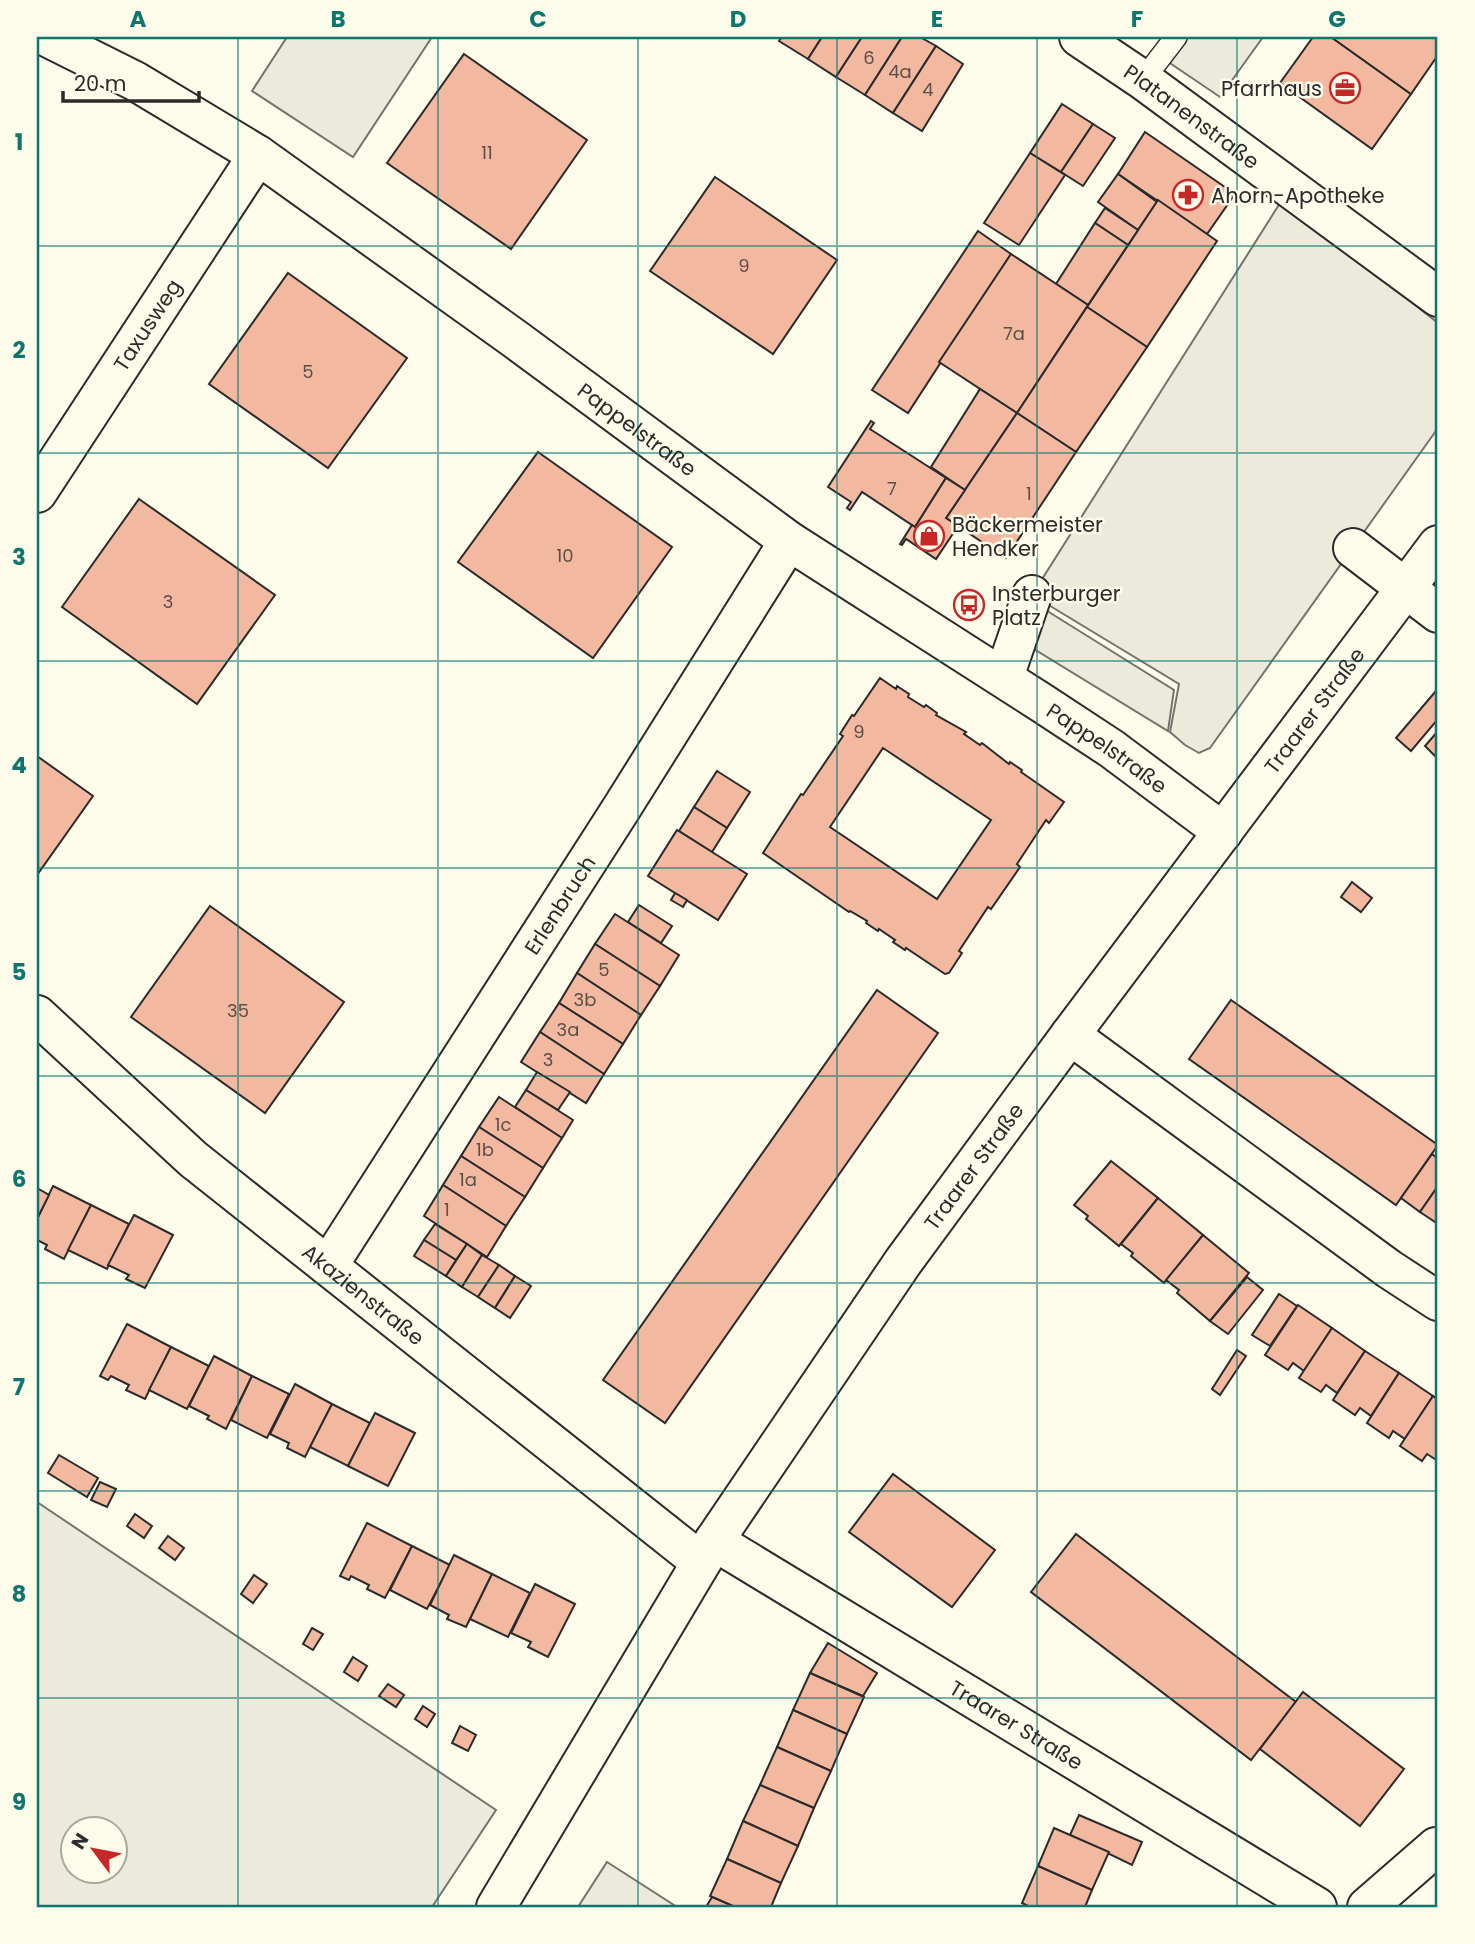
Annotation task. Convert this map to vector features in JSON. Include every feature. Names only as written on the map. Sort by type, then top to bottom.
[{"type":"street","name":"Pappelstraße","points":[[47,37],[135,82],[258,155],[515,339],[789,541],[1112,749],[1223,832]]},
{"type":"street","name":"Platanenstraße","points":[[1079,37],[1143,80],[1288,195],[1438,298]]},
{"type":"street","name":"Taxusweg","points":[[37,493],[258,155]]},
{"type":"street","name":"Erlenbruch","points":[[328,1266],[621,810],[789,541]]},
{"type":"street","name":"Traarer Straße","points":[[496,1907],[707,1552],[903,1262],[1438,545]]},
{"type":"street","points":[[1353,548],[1438,612]]},
{"type":"street","points":[[1004,677],[1032,595]]},
{"type":"street","name":"Akazienstraße","points":[[37,1015],[193,1159],[328,1266],[707,1552]]},
{"type":"street","points":[[1070,1035],[1390,1269],[1438,1301]]},
{"type":"street","name":"Traarer Straße","points":[[707,1552],[1317,1907]]},
{"type":"street","points":[[1367,1907],[1436,1847]]},
{"type":"lane","points":[[1143,80],[1176,37]]},
{"type":"shaded area","points":[[287,37],[432,37],[353,157],[252,91]]},
{"type":"shaded area","points":[[1176,37],[1263,37],[1220,97],[1161,57]]},
{"type":"shaded area","name":"Insterburger Platz","points":[[1282,200],[1438,323],[1438,428],[1210,748],[1199,753],[1170,732],[1179,684],[1032,595]]},
{"type":"shaded area","points":[[1036,604],[1174,690],[1168,731],[1029,646]]},
{"type":"shaded area","points":[[37,1502],[496,1810],[432,1907],[37,1907]]},
{"type":"shaded area","points":[[607,1862],[677,1907],[578,1907]]},
{"type":"building","points":[[782,37],[822,37],[808,59],[779,41]]},
{"type":"building","points":[[822,37],[862,37],[836,77],[808,59]]},
{"type":"building","points":[[862,37],[902,37],[865,95],[836,77]]},
{"type":"building","points":[[902,37],[920,37],[936,46],[893,113],[865,95]]},
{"type":"building","name":"Pfarrhaus","points":[[1313,37],[1331,37],[1411,94],[1372,149],[1280,83]]},
{"type":"building","points":[[1331,37],[1438,37],[1438,55],[1411,94]]},
{"type":"building","points":[[936,46],[963,64],[922,131],[893,113]]},
{"type":"building","points":[[464,54],[587,140],[511,249],[387,163]]},
{"type":"building","points":[[1062,104],[1093,124],[1061,172],[1030,153]]},
{"type":"building","points":[[1093,124],[1115,138],[1083,186],[1061,172]]},
{"type":"building","points":[[1145,132],[1235,194],[1207,234],[1118,174]]},
{"type":"building","points":[[1030,153],[1065,175],[1019,245],[984,223]]},
{"type":"building","points":[[1118,174],[1157,202],[1138,230],[1098,202]]},
{"type":"building","points":[[715,177],[837,260],[773,354],[650,271]]},
{"type":"building","points":[[1158,200],[1217,241],[1147,347],[1087,307]]},
{"type":"building","points":[[1105,208],[1138,230],[1128,245],[1095,223]]},
{"type":"building","points":[[1095,223],[1128,245],[1088,305],[1056,284]]},
{"type":"building","points":[[978,231],[1011,254],[908,413],[872,390]]},
{"type":"building","points":[[1011,254],[1088,305],[1017,413],[939,362]]},
{"type":"building","points":[[288,273],[407,358],[328,468],[209,384]]},
{"type":"building","points":[[1087,307],[1147,347],[1076,452],[1017,413]]},
{"type":"building","points":[[980,389],[1017,413],[965,490],[931,467]]},
{"type":"building","points":[[1017,413],[1076,452],[1006,558],[946,518]]},
{"type":"building","points":[[871,421],[874,423],[870,429],[946,478],[915,527],[862,492],[850,510],[847,508],[851,502],[828,487]]},
{"type":"building","points":[[538,452],[672,547],[593,658],[458,562]]},
{"type":"building","points":[[946,478],[965,490],[946,518],[958,526],[936,559],[906,539],[900,544],[912,525],[915,527]]},
{"type":"building","points":[[139,499],[275,595],[197,704],[62,607]]},
{"type":"building","points":[[880,678],[896,689],[897,686],[924,707],[926,705],[937,713],[936,715],[1022,770],[1021,772],[1064,802],[1049,823],[1046,820],[1017,864],[1020,867],[991,909],[988,907],[959,951],[962,953],[949,973],[945,974],[906,948],[905,950],[879,929],[878,931],[866,923],[867,921],[849,912],[763,853],[843,736],[840,734],[852,715],[854,716]],"holes":[[[883,748],[991,820],[937,899],[830,827]]]},
{"type":"building","points":[[1435,692],[1438,695],[1438,719],[1411,751],[1396,738]]},
{"type":"building","points":[[1438,731],[1438,762],[1425,746]]},
{"type":"building","points":[[37,756],[93,796],[37,875]]},
{"type":"building","points":[[717,771],[750,792],[727,828],[694,807]]},
{"type":"building","points":[[694,807],[727,828],[712,852],[679,831]]},
{"type":"building","points":[[677,830],[747,874],[718,920],[648,876]]},
{"type":"building","points":[[1352,882],[1372,898],[1361,912],[1341,897]]},
{"type":"building","points":[[675,893],[687,900],[683,907],[671,900]]},
{"type":"building","points":[[639,905],[672,926],[661,943],[628,922]]},
{"type":"building","points":[[210,906],[344,1002],[265,1113],[131,1017]]},
{"type":"building","points":[[615,914],[679,955],[660,986],[595,944]]},
{"type":"building","points":[[595,944],[660,986],[641,1015],[577,973]]},
{"type":"building","points":[[577,973],[641,1015],[623,1044],[559,1003]]},
{"type":"building","points":[[877,990],[938,1033],[665,1423],[603,1380]]},
{"type":"building","points":[[1231,1000],[1438,1145],[1396,1205],[1189,1059]]},
{"type":"building","points":[[559,1003],[623,1044],[604,1074],[540,1032]]},
{"type":"building","points":[[540,1032],[604,1074],[586,1103],[521,1062]]},
{"type":"building","points":[[537,1072],[570,1092],[558,1110],[526,1090]]},
{"type":"building","points":[[526,1090],[573,1120],[562,1138],[515,1107]]},
{"type":"building","points":[[499,1097],[562,1138],[543,1168],[479,1127]]},
{"type":"building","points":[[479,1127],[543,1168],[525,1197],[461,1156]]},
{"type":"building","points":[[1432,1154],[1438,1159],[1438,1186],[1420,1212],[1401,1198]]},
{"type":"building","points":[[461,1156],[525,1197],[506,1226],[443,1185]]},
{"type":"building","points":[[1111,1161],[1158,1198],[1119,1246],[1086,1219],[1088,1216],[1074,1205]]},
{"type":"building","points":[[443,1185],[506,1226],[487,1257],[424,1216]]},
{"type":"building","points":[[53,1186],[91,1205],[64,1259],[45,1249],[47,1245],[37,1240],[37,1219]]},
{"type":"building","points":[[1438,1186],[1438,1224],[1420,1212]]},
{"type":"building","points":[[37,1188],[49,1195],[37,1219]]},
{"type":"building","points":[[1158,1198],[1203,1235],[1164,1283],[1131,1256],[1133,1253],[1121,1244]]},
{"type":"building","points":[[91,1205],[129,1224],[107,1269],[68,1250]]},
{"type":"building","points":[[134,1215],[173,1235],[145,1288],[126,1279],[129,1275],[108,1265]]},
{"type":"building","points":[[435,1224],[467,1244],[456,1260],[424,1240]]},
{"type":"building","points":[[1203,1235],[1249,1273],[1210,1321],[1166,1280]]},
{"type":"building","points":[[424,1240],[456,1260],[446,1276],[414,1256]]},
{"type":"building","points":[[467,1244],[482,1255],[462,1287],[446,1276]]},
{"type":"building","points":[[482,1255],[499,1265],[478,1297],[462,1287]]},
{"type":"building","points":[[499,1265],[515,1276],[495,1308],[478,1297]]},
{"type":"building","points":[[515,1276],[531,1286],[510,1318],[495,1308]]},
{"type":"building","points":[[1247,1277],[1263,1290],[1228,1334],[1210,1321]]},
{"type":"building","points":[[1279,1294],[1297,1306],[1270,1346],[1252,1335]]},
{"type":"building","points":[[1298,1305],[1332,1328],[1304,1371],[1293,1363],[1288,1370],[1265,1355]]},
{"type":"building","points":[[127,1324],[171,1347],[145,1399],[126,1390],[129,1385],[111,1376],[108,1380],[100,1376]]},
{"type":"building","points":[[1332,1328],[1365,1351],[1337,1393],[1326,1385],[1321,1392],[1299,1378]]},
{"type":"building","points":[[171,1347],[209,1366],[187,1409],[149,1390]]},
{"type":"building","points":[[1237,1350],[1246,1356],[1220,1395],[1212,1389]]},
{"type":"building","points":[[1365,1351],[1399,1373],[1371,1416],[1360,1408],[1355,1415],[1333,1400]]},
{"type":"building","points":[[214,1356],[252,1376],[226,1429],[189,1406]]},
{"type":"building","points":[[1399,1373],[1433,1396],[1405,1439],[1393,1431],[1389,1438],[1367,1423]]},
{"type":"building","points":[[252,1376],[289,1394],[267,1438],[231,1420]]},
{"type":"building","points":[[295,1384],[332,1404],[305,1457],[287,1448],[289,1443],[270,1434]]},
{"type":"building","points":[[1433,1396],[1438,1400],[1438,1461],[1427,1454],[1422,1461],[1400,1446]]},
{"type":"building","points":[[332,1404],[370,1423],[348,1466],[310,1447]]},
{"type":"building","points":[[375,1413],[415,1433],[388,1486],[348,1466]]},
{"type":"building","points":[[59,1455],[98,1478],[87,1497],[48,1473]]},
{"type":"building","points":[[893,1474],[995,1550],[952,1607],[849,1532]]},
{"type":"building","points":[[100,1482],[116,1489],[107,1507],[91,1500]]},
{"type":"building","points":[[135,1514],[152,1526],[144,1538],[127,1526]]},
{"type":"building","points":[[367,1523],[412,1546],[385,1598],[367,1589],[369,1585],[351,1576],[349,1580],[340,1576]]},
{"type":"building","points":[[1076,1534],[1296,1702],[1251,1760],[1031,1592]]},
{"type":"building","points":[[168,1536],[184,1548],[175,1560],[159,1548]]},
{"type":"building","points":[[412,1546],[450,1565],[427,1609],[390,1590]]},
{"type":"building","points":[[454,1555],[492,1574],[466,1627],[447,1619],[449,1615],[430,1605]]},
{"type":"building","points":[[492,1574],[530,1593],[508,1637],[470,1619]]},
{"type":"building","points":[[254,1575],[267,1584],[253,1603],[241,1594]]},
{"type":"building","points":[[535,1584],[575,1604],[548,1657],[528,1647],[531,1642],[511,1633]]},
{"type":"building","points":[[312,1628],[323,1634],[313,1650],[303,1644]]},
{"type":"building","points":[[828,1643],[877,1673],[863,1696],[810,1673]]},
{"type":"building","points":[[353,1657],[367,1666],[358,1681],[344,1672]]},
{"type":"building","points":[[810,1673],[864,1697],[847,1734],[793,1710]]},
{"type":"building","points":[[388,1684],[404,1695],[396,1707],[379,1696]]},
{"type":"building","points":[[1303,1692],[1404,1769],[1360,1826],[1260,1749]]},
{"type":"building","points":[[423,1706],[435,1714],[427,1727],[415,1719]]},
{"type":"building","points":[[793,1710],[847,1734],[831,1771],[777,1747]]},
{"type":"building","points":[[460,1726],[476,1735],[468,1751],[452,1743]]},
{"type":"building","points":[[777,1747],[831,1771],[814,1808],[760,1785]]},
{"type":"building","points":[[760,1785],[814,1808],[798,1846],[743,1821]]},
{"type":"building","points":[[1079,1815],[1142,1842],[1132,1865],[1070,1835]]},
{"type":"building","points":[[743,1821],[798,1846],[781,1883],[727,1859]]},
{"type":"building","points":[[1054,1828],[1109,1852],[1092,1890],[1038,1866]]},
{"type":"building","points":[[727,1859],[781,1883],[771,1907],[735,1907],[710,1896]]},
{"type":"building","points":[[1038,1866],[1092,1890],[1085,1907],[1030,1907],[1022,1903]]},
{"type":"building","points":[[712,1897],[735,1907],[706,1907]]},
{"type":"place","name":"Pfarrhaus","points":[[1345,88]]},
{"type":"place","name":"Ahorn-Apotheke","points":[[1188,195]]},
{"type":"place","name":"Bäckermeister Hendker","points":[[929,536]]},
{"type":"place","name":"Insterburger Platz","points":[[969,605]]}]
